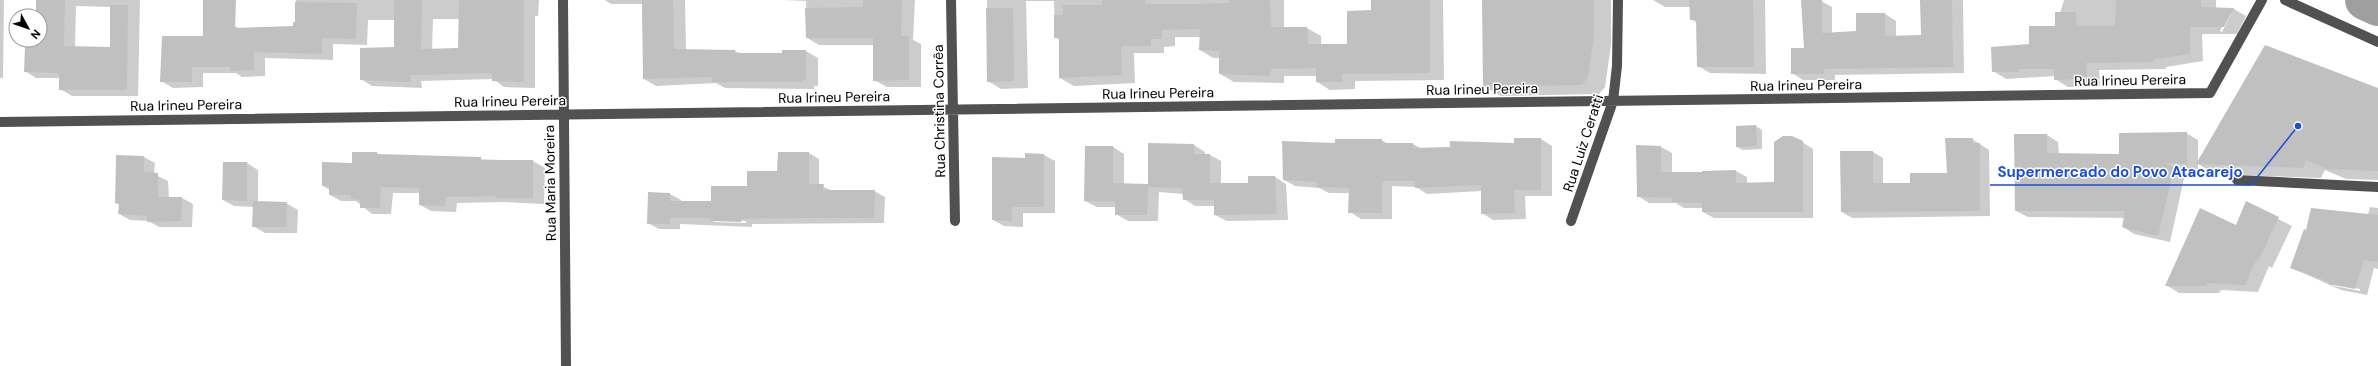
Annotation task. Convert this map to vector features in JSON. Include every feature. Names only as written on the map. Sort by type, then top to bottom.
[{"type":"street","name":"Rua Maria Moreira","points":[[563,0],[566,366]]},
{"type":"street","name":"Rua Christina Corrêa","points":[[951,0],[955,221]]},
{"type":"street","name":"Rua Luiz Ceratti","points":[[1571,221],[1613,101],[1617,66],[1618,0]]},
{"type":"street","name":"Rua Irineu Pereira","points":[[0,122],[2210,93],[2262,0]]},
{"type":"street","points":[[2285,0],[2378,42]]},
{"type":"street","points":[[2237,180],[2378,187]]},
{"type":"building","points":[[36,0],[65,0],[64,46],[110,47],[110,5],[128,5],[127,90],[59,90],[59,73],[24,72],[25,48],[48,48],[48,8],[36,8]]},
{"type":"building","points":[[203,0],[236,0],[235,28],[293,26],[293,22],[295,22],[295,2],[357,3],[356,39],[322,38],[322,54],[254,52],[254,70],[230,71],[230,67],[192,67],[192,82],[160,82],[162,36],[203,36]]},
{"type":"building","points":[[394,0],[422,0],[421,49],[458,48],[459,0],[524,0],[524,82],[492,81],[492,73],[410,75],[411,82],[360,80],[360,48],[394,47]]},
{"type":"building","points":[[642,0],[673,0],[674,49],[735,50],[735,53],[782,53],[782,50],[806,50],[806,79],[802,80],[802,82],[712,82],[712,77],[643,79]]},
{"type":"building","points":[[863,0],[902,0],[901,36],[909,36],[909,80],[873,81],[873,38],[806,38],[805,8],[863,7]]},
{"type":"building","points":[[1102,0],[1145,0],[1145,4],[1200,4],[1229,3],[1229,0],[1270,0],[1271,27],[1307,27],[1308,44],[1347,44],[1347,11],[1371,10],[1371,0],[1430,0],[1430,73],[1342,74],[1342,82],[1316,82],[1316,68],[1270,69],[1270,76],[1219,74],[1219,51],[1199,50],[1200,29],[1162,30],[1162,39],[1151,39],[1151,46],[1121,46],[1122,75],[1059,78],[1059,38],[1054,38],[1054,15],[1063,15],[1063,5],[1102,5]]},
{"type":"building","points":[[1482,0],[1594,0],[1594,35],[1588,77],[1582,85],[1483,87]]},
{"type":"building","points":[[1689,0],[1753,0],[1754,67],[1697,67],[1696,20],[1690,20]]},
{"type":"building","points":[[1801,0],[1822,0],[1822,33],[1856,31],[1856,13],[1885,13],[1885,36],[1921,35],[1920,0],[1952,0],[1953,67],[1824,69],[1824,74],[1791,74],[1791,48],[1804,48]]},
{"type":"building","points":[[2116,0],[2201,0],[2201,7],[2234,8],[2224,27],[2190,27],[2190,54],[2154,59],[2154,62],[2086,63],[2087,79],[2054,80],[2054,69],[2019,69],[2019,72],[1992,72],[1991,47],[2029,44],[2029,26],[2055,26],[2055,12],[2076,12],[2077,26],[2115,26]]},
{"type":"building","points":[[986,8],[1013,8],[1014,81],[987,82]]},
{"type":"building","points":[[2265,45],[2378,88],[2378,171],[2327,169],[2306,160],[2303,168],[2196,164]]},
{"type":"building","points":[[1756,125],[1757,146],[1736,147],[1736,126]]},
{"type":"building","points":[[2187,132],[2187,164],[2165,163],[2173,167],[2173,173],[2158,236],[2122,227],[2125,211],[2015,211],[2014,134],[2047,134],[2047,153],[2119,154],[2119,133]]},
{"type":"building","points":[[1783,136],[1792,136],[1803,141],[1803,212],[1702,212],[1702,203],[1672,202],[1672,198],[1637,197],[1636,145],[1661,146],[1661,172],[1736,170],[1736,183],[1774,182],[1774,142]]},
{"type":"building","points":[[1514,138],[1541,138],[1541,190],[1514,190],[1515,213],[1481,214],[1481,185],[1415,188],[1415,181],[1382,181],[1382,213],[1348,213],[1349,188],[1317,187],[1317,182],[1283,180],[1282,141],[1335,143],[1335,139],[1382,139],[1382,143],[1413,143],[1413,148],[1450,147],[1450,141],[1514,143]]},
{"type":"building","points":[[1945,138],[1973,138],[1972,143],[1980,143],[1980,211],[1841,212],[1840,151],[1873,151],[1873,183],[1910,183],[1910,173],[1947,173]]},
{"type":"building","points":[[1148,143],[1194,144],[1194,154],[1210,154],[1210,183],[1248,183],[1248,176],[1275,176],[1277,214],[1214,215],[1214,200],[1183,200],[1182,188],[1148,187]]},
{"type":"building","points":[[1085,146],[1113,146],[1113,183],[1148,184],[1147,215],[1115,215],[1115,201],[1084,201]]},
{"type":"building","points":[[352,152],[481,157],[481,160],[533,160],[533,198],[496,198],[496,196],[446,197],[445,206],[419,205],[419,188],[381,187],[380,208],[360,208],[360,200],[351,199],[351,195],[329,195],[329,186],[322,186],[322,162],[352,163]]},
{"type":"building","points":[[778,152],[809,152],[809,184],[824,184],[823,190],[875,190],[874,218],[741,219],[741,222],[710,221],[710,218],[670,218],[670,224],[647,224],[648,192],[670,193],[670,201],[711,201],[711,186],[747,186],[747,171],[777,171]]},
{"type":"building","points":[[1025,153],[1044,154],[1044,207],[1012,207],[1012,221],[992,220],[992,157],[1025,158]]},
{"type":"building","points":[[116,155],[144,156],[144,172],[158,173],[158,197],[182,197],[181,221],[147,222],[147,216],[118,214],[119,204],[115,203]]},
{"type":"building","points":[[223,162],[247,162],[247,201],[222,200]]},
{"type":"building","points":[[253,201],[287,202],[286,227],[252,227]]},
{"type":"building","points":[[2246,201],[2279,217],[2258,261],[2256,260],[2245,285],[2207,283],[2206,286],[2165,286],[2200,208],[2236,225]]},
{"type":"building","points":[[2311,208],[2378,215],[2378,262],[2364,260],[2355,289],[2328,284],[2329,282],[2290,268],[2304,229],[2306,230]]},
{"type":"waterway","points":[[2365,0],[2378,6]]},
{"type":"place","name":"Supermercado do Povo Atacarejo","points":[[2298,126]]}]
